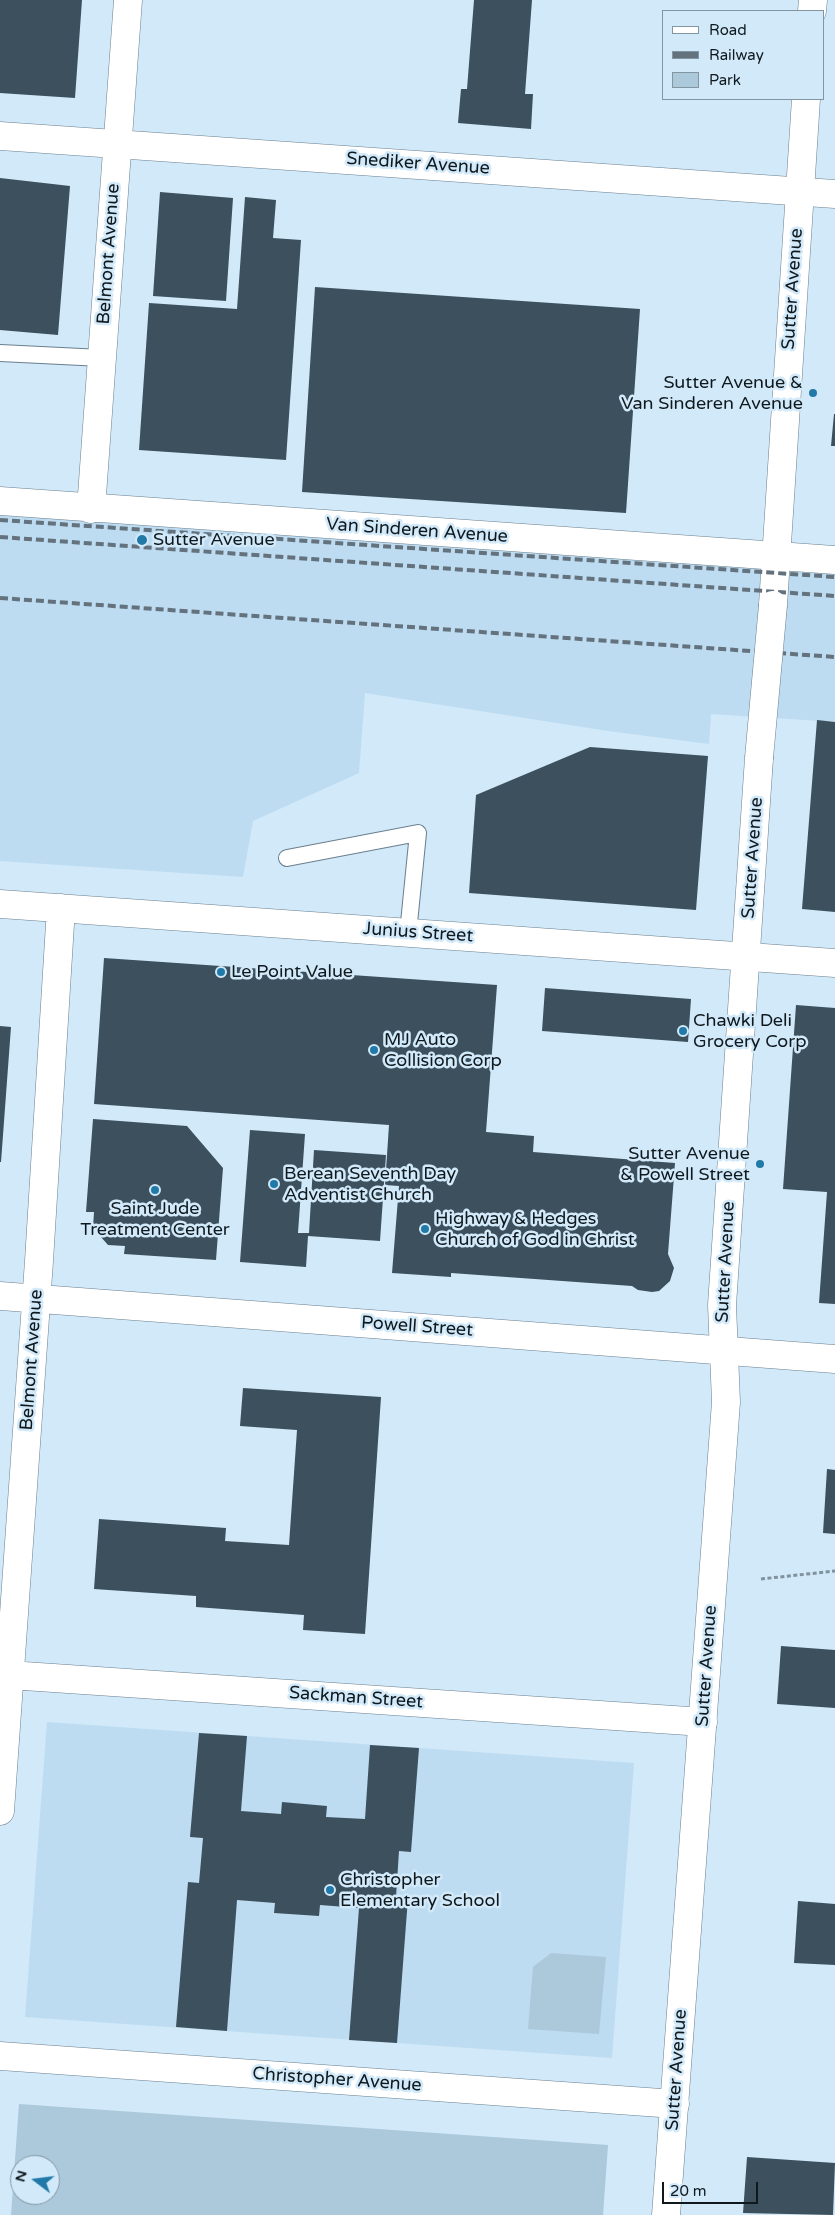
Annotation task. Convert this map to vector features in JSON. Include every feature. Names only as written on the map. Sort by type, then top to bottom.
[{"type":"street","name":"Belmont Avenue","points":[[91,509],[128,0]]},
{"type":"street","name":"Sutter Avenue","points":[[666,2215],[726,1402],[722,1305],[759,758],[777,555],[806,100]]},
{"type":"street","name":"Snediker Avenue","points":[[0,136],[835,194]]},
{"type":"street","name":"Van Sinderen Avenue","points":[[0,501],[91,509],[835,560]]},
{"type":"street","name":"Junius Street","points":[[0,904],[835,963]]},
{"type":"street","name":"Belmont Avenue","points":[[0,1811],[61,908]]},
{"type":"street","name":"Powell Street","points":[[0,1296],[835,1359]]},
{"type":"street","name":"Sackman Street","points":[[9,1675],[703,1722]]},
{"type":"street","name":"Christopher Avenue","points":[[0,2056],[675,2104]]},
{"type":"lane","points":[[0,353],[102,358]]},
{"type":"lane","points":[[287,858],[418,833],[408,933]]},
{"type":"path","points":[[761,1579],[835,1571]]},
{"type":"shaded area","points":[[0,511],[835,571],[835,722],[711,714],[709,744],[608,731],[365,693],[359,773],[253,821],[243,877],[0,861]]},
{"type":"shaded area","name":"Christopher Elementary School","points":[[47,1722],[634,1763],[612,2058],[25,2017]]},
{"type":"green space","points":[[551,1953],[606,1957],[599,2034],[528,2029],[533,1967]]},
{"type":"green space","points":[[19,2104],[608,2145],[603,2215],[11,2215],[12,2205],[60,2205],[60,2155],[15,2155]]},
{"type":"building","points":[[0,0],[82,0],[75,98],[0,93]]},
{"type":"building","points":[[474,0],[532,0],[525,94],[533,94],[531,129],[458,123],[461,89],[467,89]]},
{"type":"building","points":[[0,178],[70,186],[58,335],[0,330]]},
{"type":"building","points":[[160,192],[233,198],[226,301],[153,296]]},
{"type":"building","points":[[245,197],[276,200],[273,238],[301,240],[286,460],[139,450],[149,303],[237,309]]},
{"type":"building","points":[[315,287],[640,309],[626,513],[302,492]]},
{"type":"building","points":[[834,414],[835,446],[831,446]]},
{"type":"building","points":[[817,720],[835,722],[835,912],[802,909]]},
{"type":"building","points":[[590,747],[708,756],[696,910],[469,893],[476,795]]},
{"type":"building","points":[[104,958],[497,985],[486,1132],[534,1136],[533,1152],[675,1163],[668,1254],[674,1268],[670,1281],[659,1291],[652,1292],[638,1290],[632,1286],[451,1273],[451,1277],[392,1273],[399,1186],[385,1185],[389,1125],[94,1104]]},
{"type":"building","points":[[545,988],[691,999],[688,1042],[542,1031]]},
{"type":"building","points":[[796,1005],[835,1008],[835,1304],[819,1303],[827,1192],[783,1189]]},
{"type":"building","points":[[0,1026],[11,1027],[1,1162],[0,1162]]},
{"type":"building","name":"Saint Jude Treatment Center","points":[[93,1119],[187,1126],[223,1168],[216,1260],[124,1254],[125,1246],[108,1245],[93,1228],[94,1212],[86,1212]]},
{"type":"building","points":[[250,1130],[305,1134],[298,1233],[309,1233],[314,1150],[386,1155],[380,1241],[308,1236],[306,1267],[240,1262]]},
{"type":"building","points":[[243,1388],[381,1397],[365,1634],[303,1630],[304,1615],[196,1607],[196,1596],[94,1589],[99,1519],[226,1528],[225,1541],[289,1545],[297,1430],[240,1426]]},
{"type":"building","points":[[827,1469],[835,1470],[835,1534],[823,1533]]},
{"type":"building","points":[[781,1646],[835,1650],[835,1708],[777,1704]]},
{"type":"building","points":[[199,1733],[247,1736],[241,1811],[281,1814],[282,1802],[327,1806],[326,1817],[365,1819],[370,1745],[419,1748],[411,1852],[399,1851],[396,1897],[408,1898],[397,2043],[349,2040],[359,1908],[320,1905],[319,1916],[274,1913],[275,1903],[237,1900],[227,2031],[176,2027],[188,1882],[199,1883],[203,1838],[190,1837]]},
{"type":"building","points":[[798,1901],[835,1904],[835,1965],[794,1963]]},
{"type":"building","points":[[747,2157],[835,2163],[833,2215],[743,2213]]},
{"type":"railway","points":[[0,520],[835,577]]},
{"type":"railway","points":[[0,537],[835,596]]},
{"type":"railway","points":[[0,598],[835,657]]},
{"type":"place","name":"Sutter Avenue & Van Sinderen Avenue","points":[[813,393]]},
{"type":"place","name":"Sutter Avenue","points":[[142,540]]},
{"type":"place","name":"Le Point Value","points":[[221,972]]},
{"type":"place","name":"Chawki Deli Grocery Corp","points":[[683,1031]]},
{"type":"place","name":"MJ Auto Collision Corp","points":[[374,1050]]},
{"type":"place","name":"Sutter Avenue & Powell Street","points":[[760,1164]]},
{"type":"place","name":"Berean Seventh Day Adventist Church","points":[[274,1184]]},
{"type":"place","name":"Saint Jude Treatment Center","points":[[155,1190]]},
{"type":"place","name":"Highway & Hedges Church of God in Christ","points":[[425,1229]]},
{"type":"place","name":"Christopher Elementary School","points":[[330,1890]]}]
